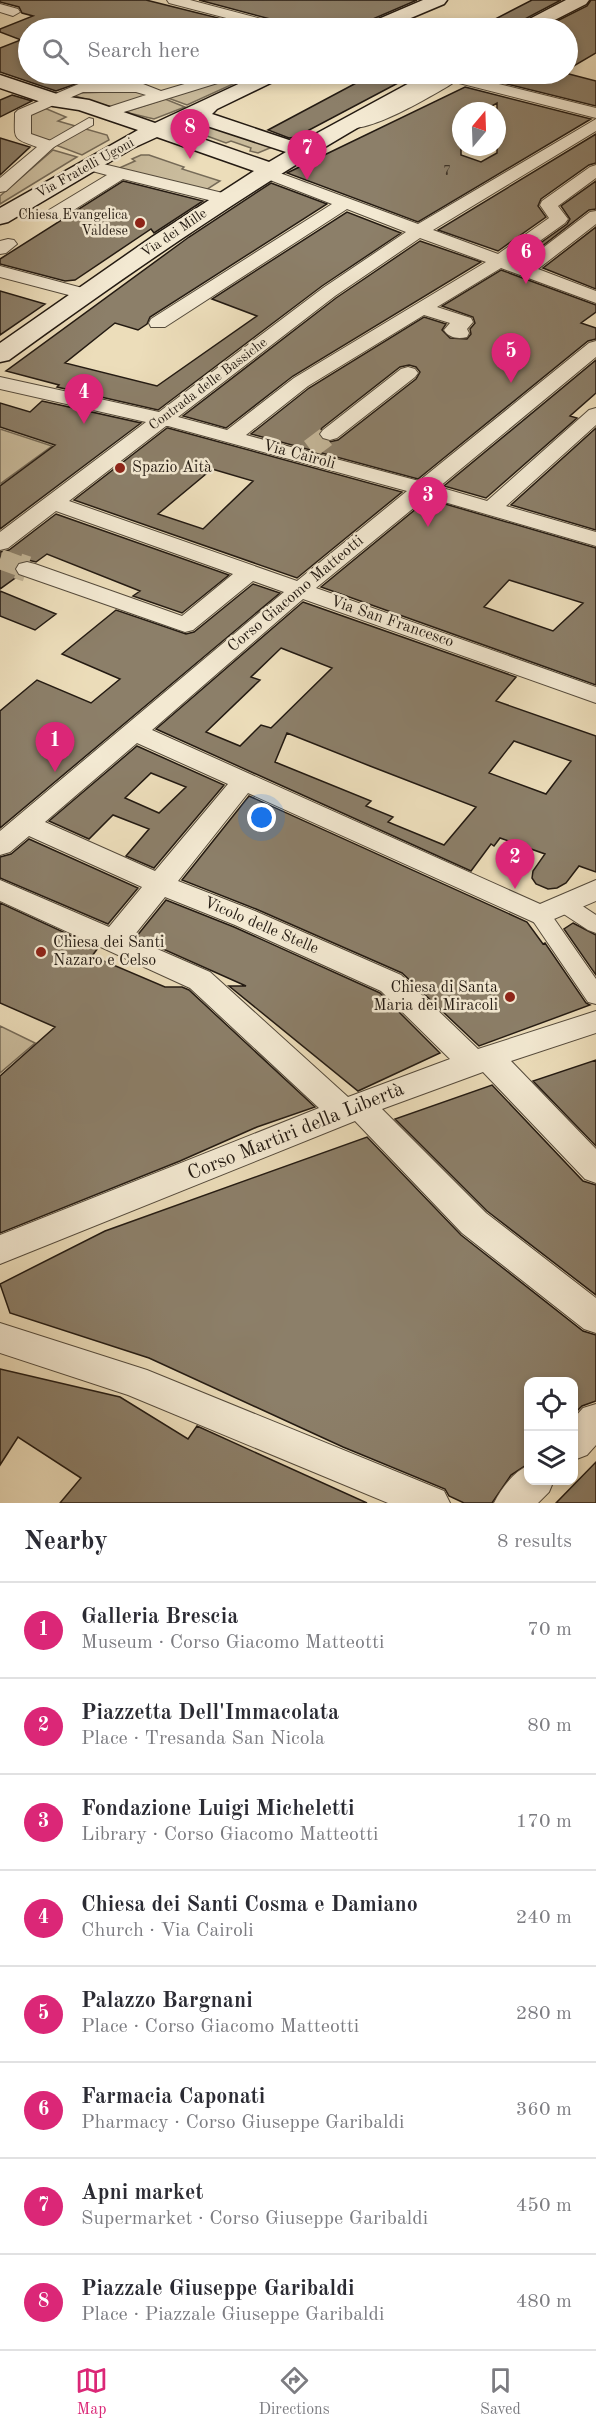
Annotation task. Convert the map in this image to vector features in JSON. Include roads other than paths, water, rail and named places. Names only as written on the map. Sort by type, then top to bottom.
[{"type":"main road","points":[[545,18],[580,0]]},
{"type":"main road","points":[[395,18],[432,1]]},
{"type":"main road","name":"Via Fratelli Ugoni","points":[[0,217],[87,165],[148,133],[253,84]]},
{"type":"main road","name":"Via dei Mille","points":[[0,355],[84,294],[262,172],[346,124],[427,84]]},
{"type":"main road","points":[[4,86],[56,100],[67,111],[148,133],[262,172]]},
{"type":"main road","points":[[210,104],[202,114],[204,118],[211,121],[288,146],[311,143]]},
{"type":"street","points":[[174,0],[242,18]]},
{"type":"street","points":[[111,111],[199,84]]},
{"type":"street","points":[[485,84],[596,113]]},
{"type":"street","points":[[48,145],[23,137],[22,113],[81,88],[138,87],[160,96]]},
{"type":"street","points":[[0,187],[48,145],[89,122]]},
{"type":"street","name":"Contrada delle Bassiche","points":[[0,543],[329,292],[420,231],[596,124]]},
{"type":"street","points":[[87,165],[225,199]]},
{"type":"street","points":[[231,437],[301,382],[498,262],[559,219],[548,205],[596,170]]},
{"type":"street","points":[[262,172],[596,297]]},
{"type":"street","points":[[55,214],[121,173]]},
{"type":"street","points":[[158,323],[345,202]]},
{"type":"street","points":[[524,271],[596,216]]},
{"type":"street","points":[[0,271],[84,294]]},
{"type":"street","points":[[422,308],[464,322],[453,330],[460,333]]},
{"type":"street","name":"Corso Giacomo Matteotti","points":[[0,846],[300,590],[596,347]]},
{"type":"street","points":[[330,434],[408,373]]},
{"type":"street","name":"Via Cairoli","points":[[0,383],[306,453],[490,509],[596,538]]},
{"type":"street","points":[[490,509],[596,414]]},
{"type":"street","name":"Via San Francesco","points":[[51,502],[596,695]]},
{"type":"street","points":[[27,569],[185,625],[250,572]]},
{"type":"street","points":[[133,731],[552,910],[596,925]]},
{"type":"street","points":[[114,940],[245,780]]},
{"type":"street","name":"Vicolo delle Stelle","points":[[26,824],[159,884],[245,918],[391,983],[481,1060],[596,1170]]},
{"type":"street","points":[[0,890],[200,980],[351,1109],[474,1223],[596,1318]]},
{"type":"street","points":[[552,910],[596,890]]},
{"type":"street","points":[[552,910],[596,996]]},
{"type":"street","name":"Corso Martiri della Libertà","points":[[0,1250],[351,1109],[481,1060],[596,1022]]},
{"type":"street","points":[[0,1338],[134,1381],[431,1503]]},
{"type":"street","points":[[578,1438],[596,1420]]},
{"type":"street","points":[[513,1503],[531,1485]]},
{"type":"tunnel","points":[[310,449],[330,434]]},
{"type":"tunnel","points":[[0,559],[22,567]]},
{"type":"tunnel","points":[[18,566],[27,569]]},
{"type":"place","name":"Piazzale Giuseppe Garibaldi","points":[[190,159]]},
{"type":"place","name":"Apni market","points":[[307,180]]},
{"type":"place","name":"Chiesa Evangelica Valdese","points":[[140,223]]},
{"type":"place","name":"Farmacia Caponati","points":[[526,284]]},
{"type":"place","name":"Palazzo Bargnani","points":[[511,383]]},
{"type":"place","name":"Chiesa dei Santi Cosma e Damiano","points":[[84,424]]},
{"type":"place","name":"Spazio Aità","points":[[120,468]]},
{"type":"place","name":"Fondazione Luigi Micheletti","points":[[428,527]]},
{"type":"place","name":"Galleria Brescia","points":[[55,772]]},
{"type":"place","name":"Piazzetta Dell'Immacolata","points":[[515,889]]},
{"type":"place","name":"Chiesa dei Santi Nazaro e Celso","points":[[41,952]]},
{"type":"place","name":"Chiesa di Santa Maria dei Miracoli","points":[[510,997]]}]
